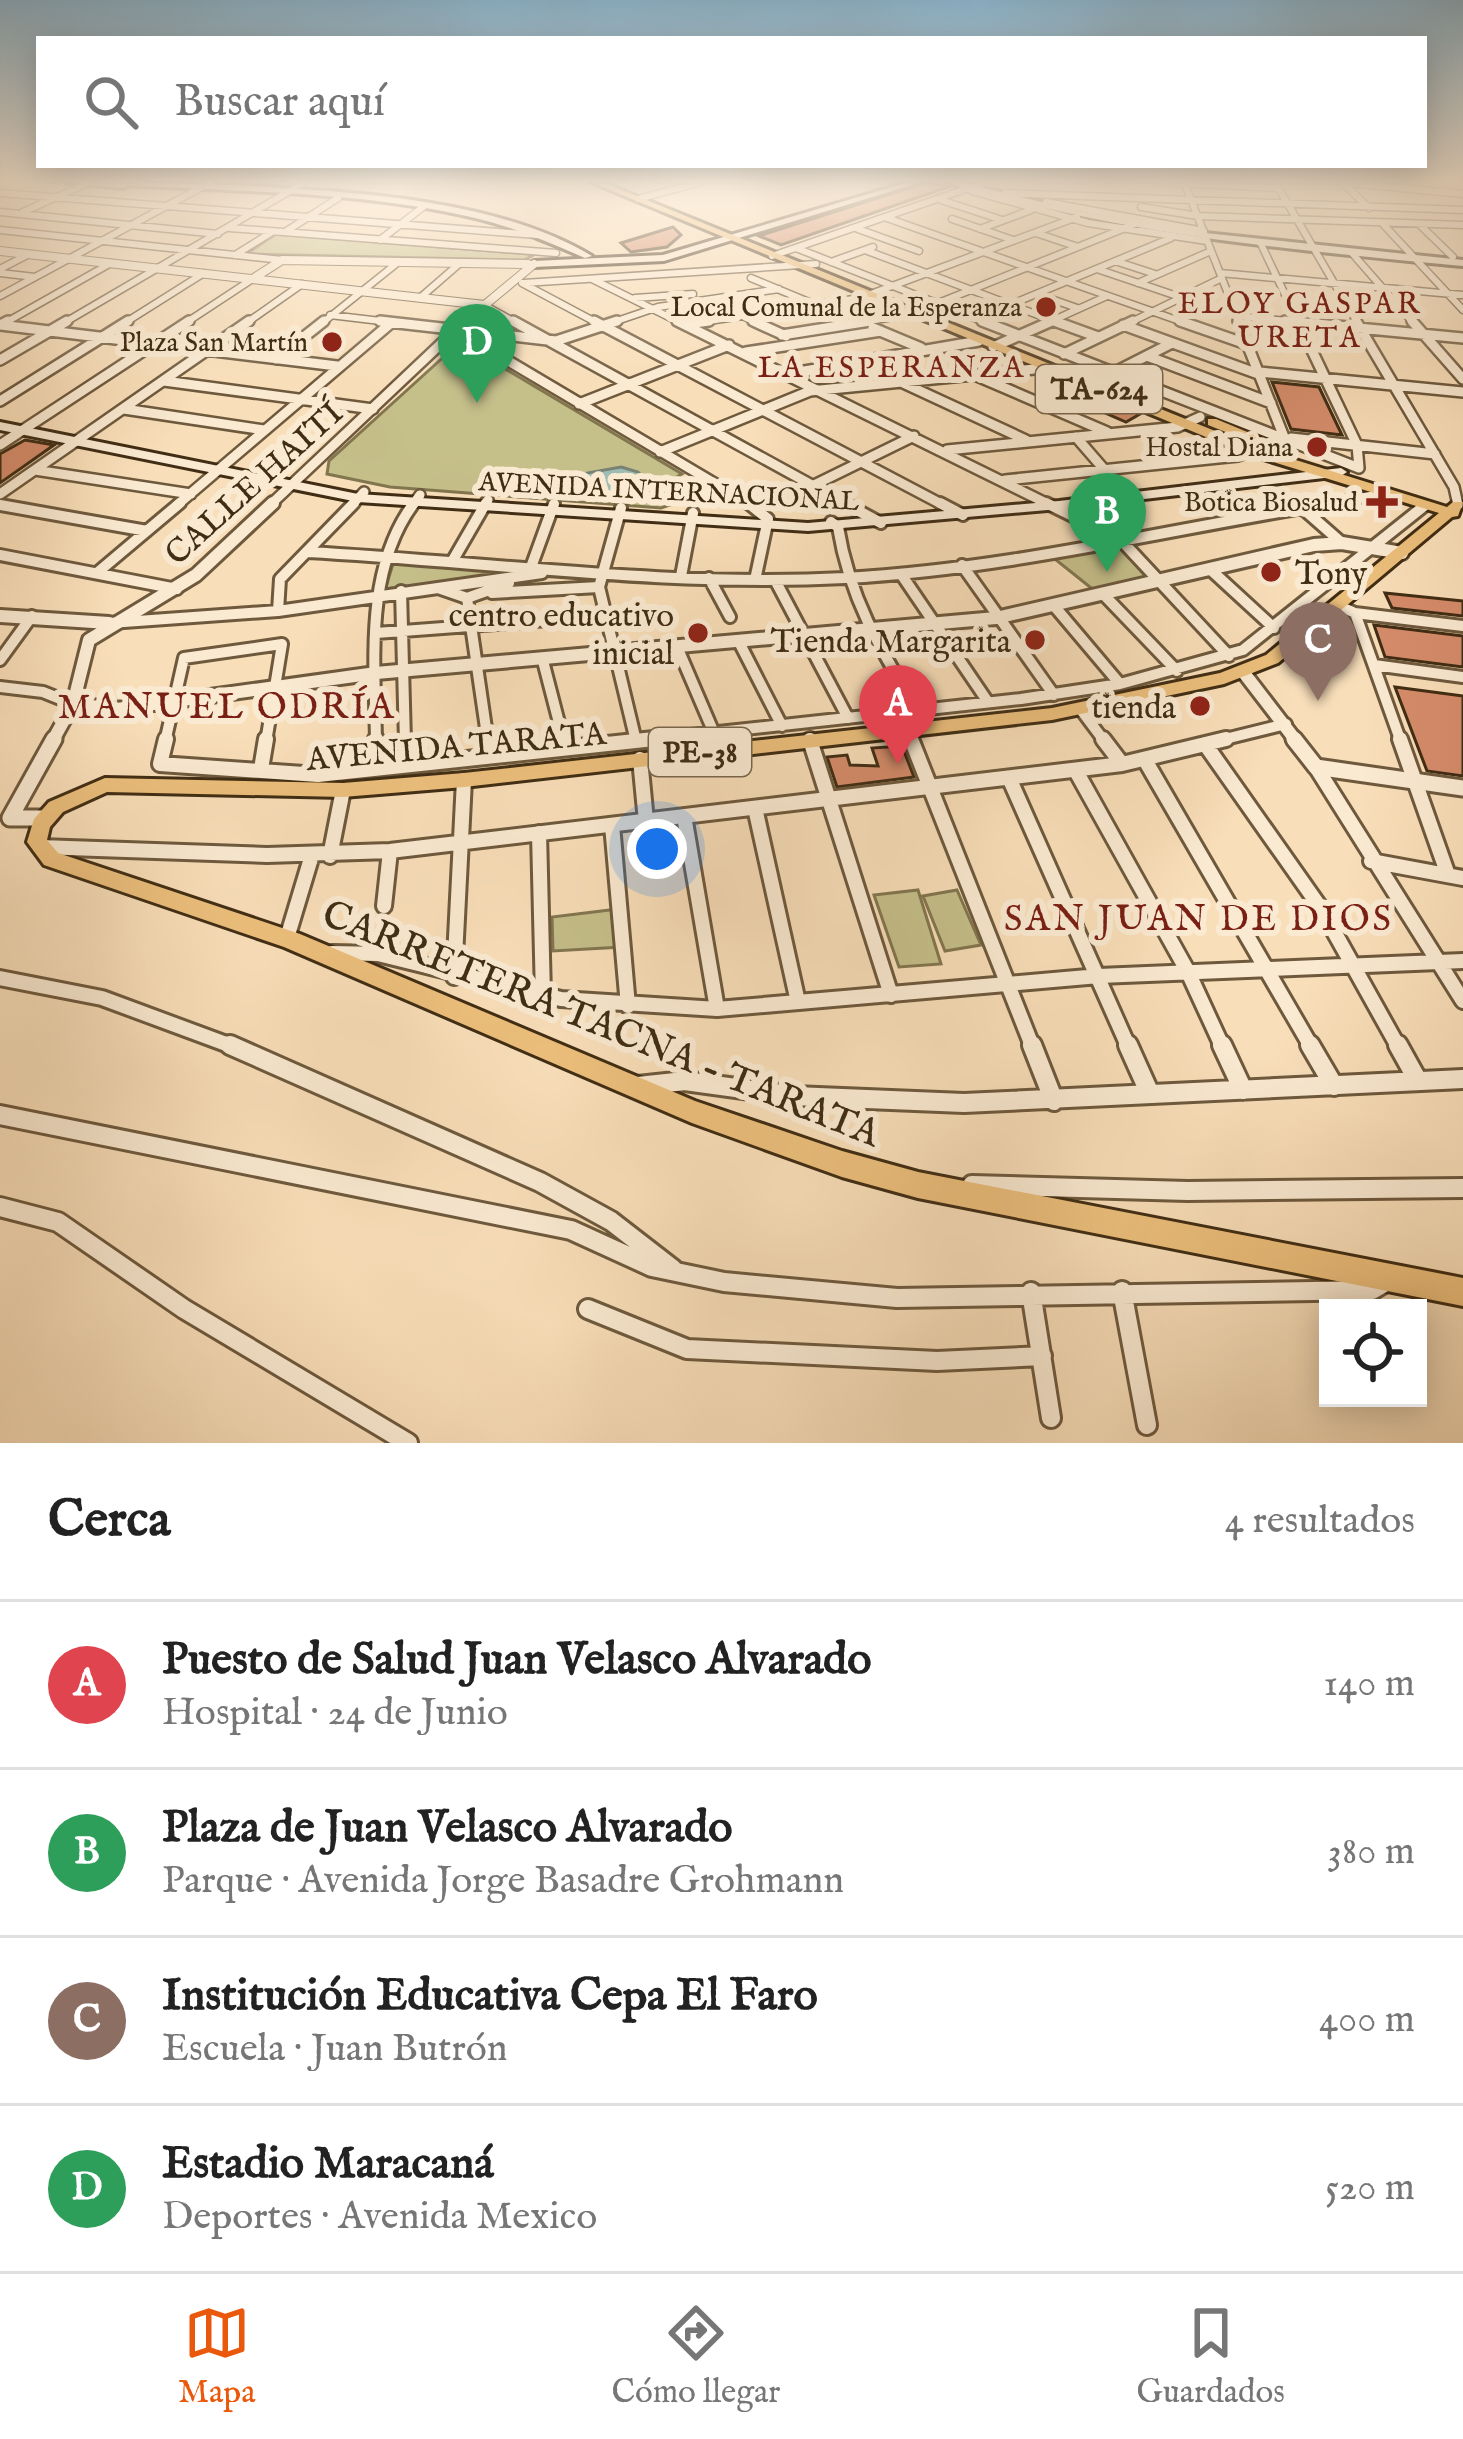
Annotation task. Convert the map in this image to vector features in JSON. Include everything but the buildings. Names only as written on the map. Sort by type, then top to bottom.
[{"type":"highway","name":"TA-624","points":[[760,249],[1252,451],[1459,508]]},
{"type":"highway","name":"TA-624","points":[[792,250],[816,264],[931,305],[1200,417],[1278,440],[1324,471],[1424,506],[1459,508]]},
{"type":"highway","name":"AVENIDA TARATA","points":[[44,818],[74,795],[105,785],[317,782],[344,790],[464,780],[638,750],[810,740],[1082,710],[1244,673],[1272,659],[1349,603],[1459,508]]},
{"type":"highway","points":[[38,847],[44,818]]},
{"type":"highway","name":"CARRETERA TACNA - TARATA","points":[[38,847],[51,859],[287,938],[808,1154],[918,1185],[1463,1292]]},
{"type":"main road","points":[[533,263],[558,249]]},
{"type":"main road","points":[[560,249],[585,260]]},
{"type":"main road","points":[[533,263],[646,261],[688,249]]},
{"type":"main road","points":[[1329,249],[1413,256]]},
{"type":"main road","points":[[1340,249],[1461,261]]},
{"type":"main road","name":"AVENIDA INTERNACIONAL","points":[[0,423],[361,495],[766,522],[878,520],[1324,471]]},
{"type":"street","points":[[0,296],[88,249]]},
{"type":"street","points":[[185,249],[282,260],[533,263]]},
{"type":"street","points":[[235,255],[245,249]]},
{"type":"street","points":[[914,249],[919,251]]},
{"type":"street","points":[[893,260],[924,249]]},
{"type":"street","points":[[976,249],[1249,345]]},
{"type":"street","points":[[685,324],[868,296],[991,249]]},
{"type":"street","points":[[782,334],[911,314],[1072,249]]},
{"type":"street","points":[[1085,249],[1156,275]]},
{"type":"street","points":[[1011,305],[1143,249]]},
{"type":"street","points":[[1138,283],[1192,249]]},
{"type":"street","points":[[1211,249],[1271,403],[1278,440]]},
{"type":"street","points":[[1264,249],[1357,445],[1359,468]]},
{"type":"street","points":[[1316,249],[1397,385],[1459,508]]},
{"type":"street","points":[[1407,249],[1463,310]]},
{"type":"street","points":[[0,360],[191,250]]},
{"type":"street","points":[[772,256],[792,250],[888,288]]},
{"type":"street","points":[[831,262],[865,250],[1098,337]]},
{"type":"street","points":[[0,251],[484,304],[878,520]]},
{"type":"street","points":[[1352,253],[1463,380]]},
{"type":"street","points":[[0,271],[29,254]]},
{"type":"street","points":[[0,445],[282,260]]},
{"type":"street","points":[[0,325],[110,263]]},
{"type":"street","name":"CALLE HAITÍ","points":[[109,623],[177,589],[294,485],[504,284],[533,263]]},
{"type":"street","points":[[276,359],[396,264]]},
{"type":"street","points":[[421,298],[459,264]]},
{"type":"street","points":[[504,284],[750,274],[816,264]]},
{"type":"street","points":[[1096,269],[1181,297]]},
{"type":"street","points":[[0,271],[35,277]]},
{"type":"street","points":[[0,401],[204,273]]},
{"type":"street","points":[[750,274],[817,305]]},
{"type":"street","points":[[750,274],[758,292]]},
{"type":"street","points":[[1064,354],[1221,275],[1463,295]]},
{"type":"street","points":[[592,279],[1120,538],[1229,656]]},
{"type":"street","points":[[522,283],[960,512]]},
{"type":"street","points":[[0,494],[302,284]]},
{"type":"street","points":[[632,298],[779,290]]},
{"type":"street","points":[[330,315],[556,341],[653,309],[736,294]]},
{"type":"street","points":[[1037,294],[1078,309]]},
{"type":"street","points":[[788,374],[1013,338],[1108,296]]},
{"type":"street","points":[[743,316],[800,343]]},
{"type":"street","points":[[1237,316],[1463,338]]},
{"type":"street","points":[[98,572],[391,322]]},
{"type":"street","points":[[862,322],[925,349]]},
{"type":"street","points":[[0,325],[337,366]]},
{"type":"street","points":[[1123,325],[1260,374],[1463,392]]},
{"type":"street","points":[[458,330],[766,522],[754,580]]},
{"type":"street","points":[[743,353],[881,331]]},
{"type":"street","points":[[1013,338],[1359,468]]},
{"type":"street","points":[[1113,373],[1172,343]]},
{"type":"street","points":[[579,404],[729,345]]},
{"type":"street","points":[[1176,366],[1200,353]]},
{"type":"street","points":[[1147,356],[1271,403]]},
{"type":"street","points":[[660,452],[819,389],[1045,368]]},
{"type":"street","points":[[976,376],[1110,434]]},
{"type":"street","points":[[164,381],[373,409]]},
{"type":"street","points":[[902,382],[1029,441]]},
{"type":"street","points":[[124,409],[265,430]]},
{"type":"street","points":[[945,451],[1186,425],[1200,417]]},
{"type":"street","points":[[816,484],[914,436]]},
{"type":"street","points":[[1076,437],[1126,494]]},
{"type":"street","points":[[1005,480],[1252,451],[1278,440],[1435,454]]},
{"type":"street","points":[[1324,471],[1359,468]]},
{"type":"street","points":[[35,470],[191,494]]},
{"type":"street","points":[[308,552],[453,560],[530,570],[754,580],[844,578],[962,565],[1385,494]]},
{"type":"street","points":[[278,611],[280,579],[361,495]]},
{"type":"street","points":[[375,768],[376,633],[387,556],[390,540],[418,499]]},
{"type":"street","points":[[453,560],[485,504]]},
{"type":"street","points":[[0,505],[147,531]]},
{"type":"street","name":"AVENIDA TARATA","points":[[174,700],[160,764],[260,769],[317,782],[406,764],[566,748],[638,750],[714,733],[1054,695],[1120,684],[1229,656],[1274,628],[1424,506]]},
{"type":"street","points":[[1301,507],[1342,543]]},
{"type":"street","points":[[471,596],[530,570],[552,508]]},
{"type":"street","points":[[620,512],[599,587],[611,656],[638,750],[646,821]]},
{"type":"street","points":[[681,576],[692,516]]},
{"type":"street","points":[[834,524],[844,578],[868,632],[917,709]]},
{"type":"street","points":[[0,691],[117,709],[376,674],[996,618],[1342,543],[1402,553]]},
{"type":"street","points":[[0,555],[177,589]]},
{"type":"street","points":[[962,565],[1054,695]]},
{"type":"street","points":[[0,616],[136,625],[278,611],[530,570]]},
{"type":"street","points":[[1212,571],[1274,628]]},
{"type":"street","points":[[901,574],[988,702]]},
{"type":"street","points":[[709,578],[730,617]]},
{"type":"street","points":[[775,580],[848,718]]},
{"type":"street","points":[[1330,582],[1349,603],[1455,876]]},
{"type":"street","points":[[434,587],[471,596],[599,587]]},
{"type":"street","points":[[401,591],[406,764]]},
{"type":"street","points":[[471,596],[472,667],[491,757]]},
{"type":"street","points":[[1105,596],[1177,670]]},
{"type":"street","points":[[1349,603],[1463,626]]},
{"type":"street","points":[[1055,607],[1120,684]]},
{"type":"street","points":[[0,660],[32,616]]},
{"type":"street","points":[[376,633],[602,616]]},
{"type":"street","points":[[3,822],[73,704],[83,652],[109,623]]},
{"type":"street","points":[[174,700],[184,658],[282,644],[260,769]]},
{"type":"street","points":[[740,644],[782,726]]},
{"type":"street","points":[[678,650],[714,733]]},
{"type":"street","points":[[543,661],[566,748]]},
{"type":"street","points":[[1374,665],[1463,677]]},
{"type":"street","points":[[1244,673],[1316,767],[1463,1001]]},
{"type":"street","points":[[1082,710],[1122,764]]},
{"type":"street","points":[[38,847],[330,856],[389,851],[1076,771],[1145,760],[1286,724]]},
{"type":"street","points":[[908,728],[1054,1101]]},
{"type":"street","points":[[810,740],[891,995]]},
{"type":"street","points":[[1205,744],[1355,965],[1418,1081]]},
{"type":"street","points":[[1145,760],[1271,968],[1334,1086]]},
{"type":"street","points":[[1316,767],[1463,788]]},
{"type":"street","points":[[1076,771],[1188,972],[1243,1090]]},
{"type":"street","points":[[454,977],[464,780]]},
{"type":"street","points":[[1010,780],[1150,1094]]},
{"type":"street","points":[[330,856],[344,790]]},
{"type":"street","points":[[755,808],[798,1002]]},
{"type":"street","points":[[684,816],[717,1009]]},
{"type":"street","points":[[3,822],[44,818]]},
{"type":"street","points":[[612,825],[628,1006]]},
{"type":"street","points":[[539,833],[543,996]]},
{"type":"street","points":[[384,906],[389,851]]},
{"type":"street","points":[[287,938],[312,855]]},
{"type":"street","points":[[1371,861],[1455,876]]},
{"type":"street","points":[[323,953],[377,954],[543,996],[628,1006],[717,1009],[1099,976],[1463,961]]},
{"type":"street","points":[[0,978],[158,1017],[257,1056],[493,1160],[619,1228],[674,1270]]},
{"type":"street","points":[[638,1086],[685,1081],[794,1096],[1054,1101],[1463,1079]]},
{"type":"street","points":[[0,1115],[180,1147],[303,1180],[571,1230],[652,1267],[724,1282],[897,1298],[1030,1292],[1372,1290],[1390,1279]]},
{"type":"street","points":[[918,1185],[1188,1191],[1463,1188]]},
{"type":"street","points":[[0,1207],[58,1222],[200,1320],[408,1443]]},
{"type":"street","points":[[1122,1291],[1147,1425]]},
{"type":"street","points":[[1030,1292],[1051,1418]]},
{"type":"street","points":[[588,1309],[687,1349],[729,1347],[938,1361],[1042,1356]]},
{"type":"shaded area","points":[[253,249],[471,249],[532,256],[524,260],[246,254]]},
{"type":"shaded area","points":[[460,342],[682,474],[675,478],[691,491],[691,498],[661,508],[390,487],[327,474],[329,461]]},
{"type":"shaded area","points":[[1117,544],[1148,578],[1095,591],[1051,556]]},
{"type":"shaded area","points":[[394,561],[521,572],[385,589]]},
{"type":"shaded area","points":[[918,890],[941,964],[899,967],[874,895]]},
{"type":"shaded area","points":[[957,890],[981,945],[945,951],[923,896]]},
{"type":"shaded area","points":[[618,909],[622,947],[553,951],[552,917]]},
{"type":"water","points":[[621,467],[638,472],[651,485],[675,485],[683,493],[666,500],[599,495],[577,487],[587,473]]},
{"type":"place","name":"Local Comunal de la Esperanza","points":[[1046,307]]},
{"type":"place","name":"Plaza San Martín","points":[[332,342]]},
{"type":"place","name":"Estadio Maracaná","points":[[477,403]]},
{"type":"place","name":"Hostal Diana","points":[[1317,447]]},
{"type":"place","name":"Botica Biosalud","points":[[1382,502]]},
{"type":"place","name":"Plaza de Juan Velasco Alvarado","points":[[1107,572]]},
{"type":"place","name":"Tony","points":[[1271,572]]},
{"type":"place","name":"centro educativo inicial","points":[[698,633]]},
{"type":"place","name":"Tienda Margarita","points":[[1035,640]]},
{"type":"place","name":"Institución Educativa Cepa El Faro","points":[[1318,701]]},
{"type":"place","name":"tienda","points":[[1200,706]]},
{"type":"place","name":"Puesto de Salud Juan Velasco Alvarado","points":[[898,764]]},
{"type":"district","name":"ELOY GASPAR URETA","points":[[1300,320]]},
{"type":"district","name":"LA ESPERANZA","points":[[892,367]]},
{"type":"district","name":"MANUEL ODRÍA","points":[[227,705]]},
{"type":"district","name":"SAN JUAN DE DIOS","points":[[1199,917]]}]
